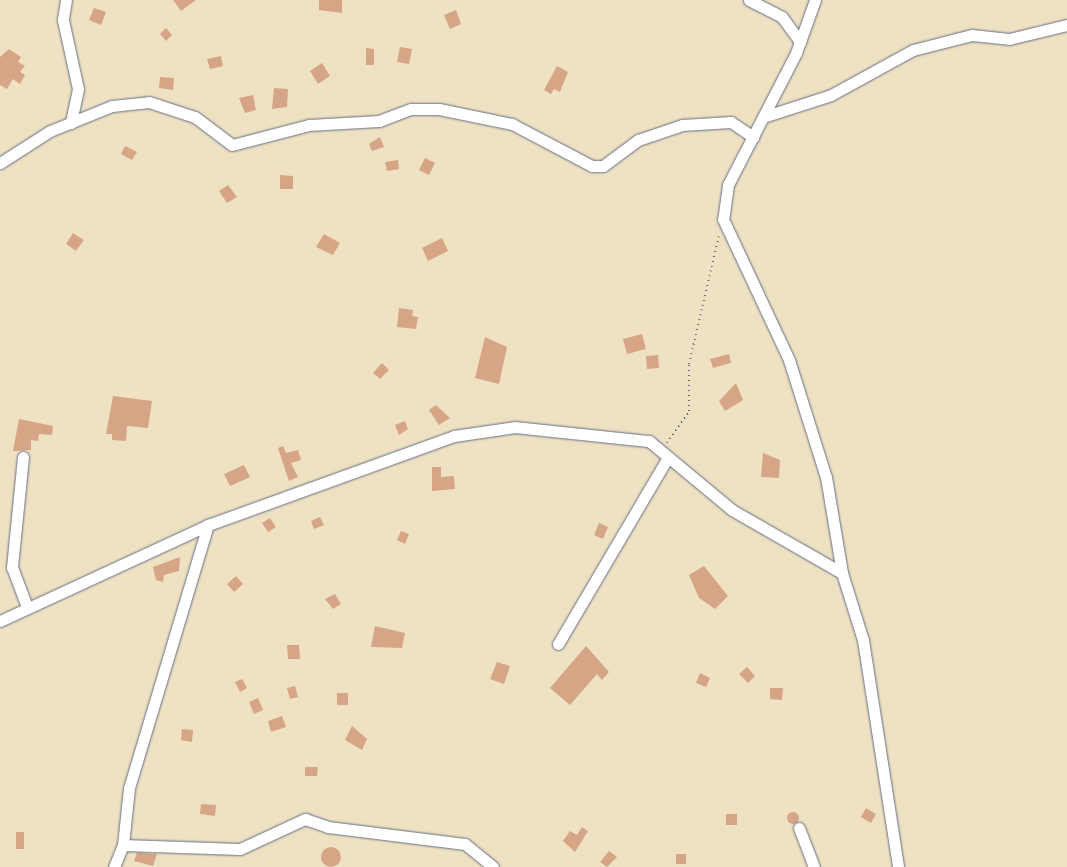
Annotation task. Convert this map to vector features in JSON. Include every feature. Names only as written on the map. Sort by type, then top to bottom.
[{"type":"street","points":[[66,0],[63,20],[78,88],[71,123]]},
{"type":"street","points":[[748,0],[782,17],[800,42]]},
{"type":"street","points":[[814,0],[800,42],[764,117],[728,185],[723,219],[789,360],[826,477],[842,573],[862,640],[898,867]]},
{"type":"street","points":[[764,117],[831,95],[913,50],[972,35],[1009,39],[1067,25]]},
{"type":"street","points":[[0,163],[71,123],[112,106],[149,102],[195,117],[232,145],[309,125],[380,121],[411,109],[439,109],[512,124],[592,166],[603,166],[638,140],[682,125],[731,122],[753,137]]},
{"type":"street","points":[[0,620],[208,525],[454,436],[515,427],[585,431],[650,441],[732,510],[842,573]]},
{"type":"street","points":[[558,644],[664,453]]},
{"type":"street","points":[[24,457],[12,567],[27,607]]},
{"type":"street","points":[[114,867],[123,845],[129,788],[208,525]]},
{"type":"street","points":[[123,845],[240,849],[305,819],[328,827],[465,844],[493,867]]},
{"type":"street","points":[[799,828],[814,867]]},
{"type":"path","points":[[664,453],[689,411],[689,364],[723,219]]},
{"type":"building","points":[[173,0],[196,0],[181,11]]},
{"type":"building","points":[[319,0],[342,0],[342,13],[319,10]]},
{"type":"building","points":[[94,8],[106,12],[101,25],[89,20]]},
{"type":"building","points":[[456,10],[461,24],[450,29],[444,15]]},
{"type":"building","points":[[166,28],[172,35],[166,41],[160,34]]},
{"type":"building","points":[[400,47],[412,49],[409,64],[397,62]]},
{"type":"building","points":[[366,48],[374,49],[374,65],[366,65]]},
{"type":"building","points":[[9,49],[21,57],[18,62],[25,66],[20,72],[25,75],[20,84],[13,79],[7,89],[0,85],[0,57]]},
{"type":"building","points":[[221,56],[223,66],[210,69],[207,59]]},
{"type":"building","points":[[322,63],[330,76],[318,84],[310,71]]},
{"type":"building","points":[[557,66],[568,72],[560,92],[554,89],[551,94],[544,90]]},
{"type":"building","points":[[160,77],[174,78],[173,90],[159,88]]},
{"type":"building","points":[[274,88],[288,89],[287,107],[272,109]]},
{"type":"building","points":[[253,95],[256,110],[245,113],[239,98]]},
{"type":"building","points":[[380,137],[384,147],[372,151],[369,144]]},
{"type":"building","points":[[125,146],[137,152],[132,160],[121,154]]},
{"type":"building","points":[[425,158],[435,163],[429,175],[419,170]]},
{"type":"building","points":[[398,160],[399,169],[387,171],[385,162]]},
{"type":"building","points":[[280,175],[293,176],[293,189],[280,189]]},
{"type":"building","points":[[228,185],[237,197],[227,203],[219,191]]},
{"type":"building","points":[[73,233],[84,240],[76,251],[66,244]]},
{"type":"building","points":[[324,234],[340,243],[333,255],[316,247]]},
{"type":"building","points":[[442,238],[448,251],[428,261],[422,248]]},
{"type":"building","points":[[399,308],[413,310],[412,316],[418,317],[416,329],[397,327]]},
{"type":"building","points":[[642,334],[646,349],[627,354],[623,339]]},
{"type":"building","points":[[485,337],[507,347],[499,384],[475,378]]},
{"type":"building","points":[[729,354],[731,363],[713,368],[710,359]]},
{"type":"building","points":[[658,355],[659,368],[647,369],[646,356]]},
{"type":"building","points":[[382,363],[389,370],[380,379],[373,373]]},
{"type":"building","points":[[736,383],[743,400],[725,411],[719,401]]},
{"type":"building","points":[[113,396],[152,401],[148,428],[127,426],[126,441],[112,440],[112,434],[106,434]]},
{"type":"building","points":[[436,405],[450,418],[439,425],[429,410]]},
{"type":"building","points":[[19,419],[53,426],[52,435],[39,434],[38,441],[31,440],[31,450],[13,451]]},
{"type":"building","points":[[405,421],[408,429],[399,435],[395,425]]},
{"type":"building","points":[[283,446],[286,453],[298,450],[301,460],[291,463],[298,477],[289,481],[278,448]]},
{"type":"building","points":[[763,453],[780,460],[779,478],[761,477]]},
{"type":"building","points":[[244,465],[250,477],[230,486],[224,474]]},
{"type":"building","points":[[432,467],[441,467],[441,477],[454,476],[455,489],[432,491]]},
{"type":"building","points":[[320,517],[324,525],[314,529],[311,521]]},
{"type":"building","points":[[270,518],[276,527],[268,532],[262,523]]},
{"type":"building","points":[[599,523],[608,527],[603,539],[594,535]]},
{"type":"building","points":[[401,531],[409,534],[405,544],[397,540]]},
{"type":"building","points":[[180,557],[179,571],[164,575],[163,582],[156,580],[153,567]]},
{"type":"building","points":[[704,566],[728,596],[715,609],[699,598],[689,575]]},
{"type":"building","points":[[236,576],[243,584],[234,592],[227,584]]},
{"type":"building","points":[[335,594],[341,604],[333,609],[325,599]]},
{"type":"building","points":[[375,626],[405,633],[402,648],[371,647]]},
{"type":"building","points":[[287,645],[299,645],[300,659],[288,659]]},
{"type":"building","points":[[586,646],[609,672],[602,680],[597,674],[570,705],[550,688]]},
{"type":"building","points":[[497,662],[510,666],[504,684],[490,679]]},
{"type":"building","points":[[747,667],[755,676],[748,683],[739,674]]},
{"type":"building","points":[[700,673],[710,678],[706,687],[696,683]]},
{"type":"building","points":[[242,679],[247,688],[240,692],[235,682]]},
{"type":"building","points":[[295,686],[298,697],[290,699],[287,688]]},
{"type":"building","points":[[770,688],[783,688],[782,700],[770,699]]},
{"type":"building","points":[[337,693],[348,693],[348,705],[337,705]]},
{"type":"building","points":[[258,698],[263,710],[254,714],[249,702]]},
{"type":"building","points":[[282,716],[286,727],[271,732],[268,721]]},
{"type":"building","points":[[352,726],[367,739],[362,750],[345,740]]},
{"type":"building","points":[[182,729],[193,730],[192,742],[181,740]]},
{"type":"building","points":[[305,767],[318,767],[317,776],[305,776]]},
{"type":"building","points":[[201,804],[216,805],[215,816],[200,814]]},
{"type":"building","points":[[866,808],[876,814],[871,823],[861,817]]},
{"type":"building","points":[[793,812],[799,818],[793,824],[787,818]]},
{"type":"building","points":[[726,814],[737,814],[737,825],[726,825]]},
{"type":"building","points":[[582,827],[588,831],[575,852],[563,841],[570,831],[577,835]]},
{"type":"building","points":[[16,832],[24,832],[24,849],[16,849]]},
{"type":"building","points":[[331,847],[338,850],[341,857],[338,864],[331,867],[324,864],[321,857],[324,850]]},
{"type":"building","points":[[609,851],[617,857],[607,867],[600,862]]},
{"type":"building","points":[[137,853],[157,854],[153,866],[134,861]]},
{"type":"building","points":[[676,854],[686,854],[686,864],[676,864]]}]
